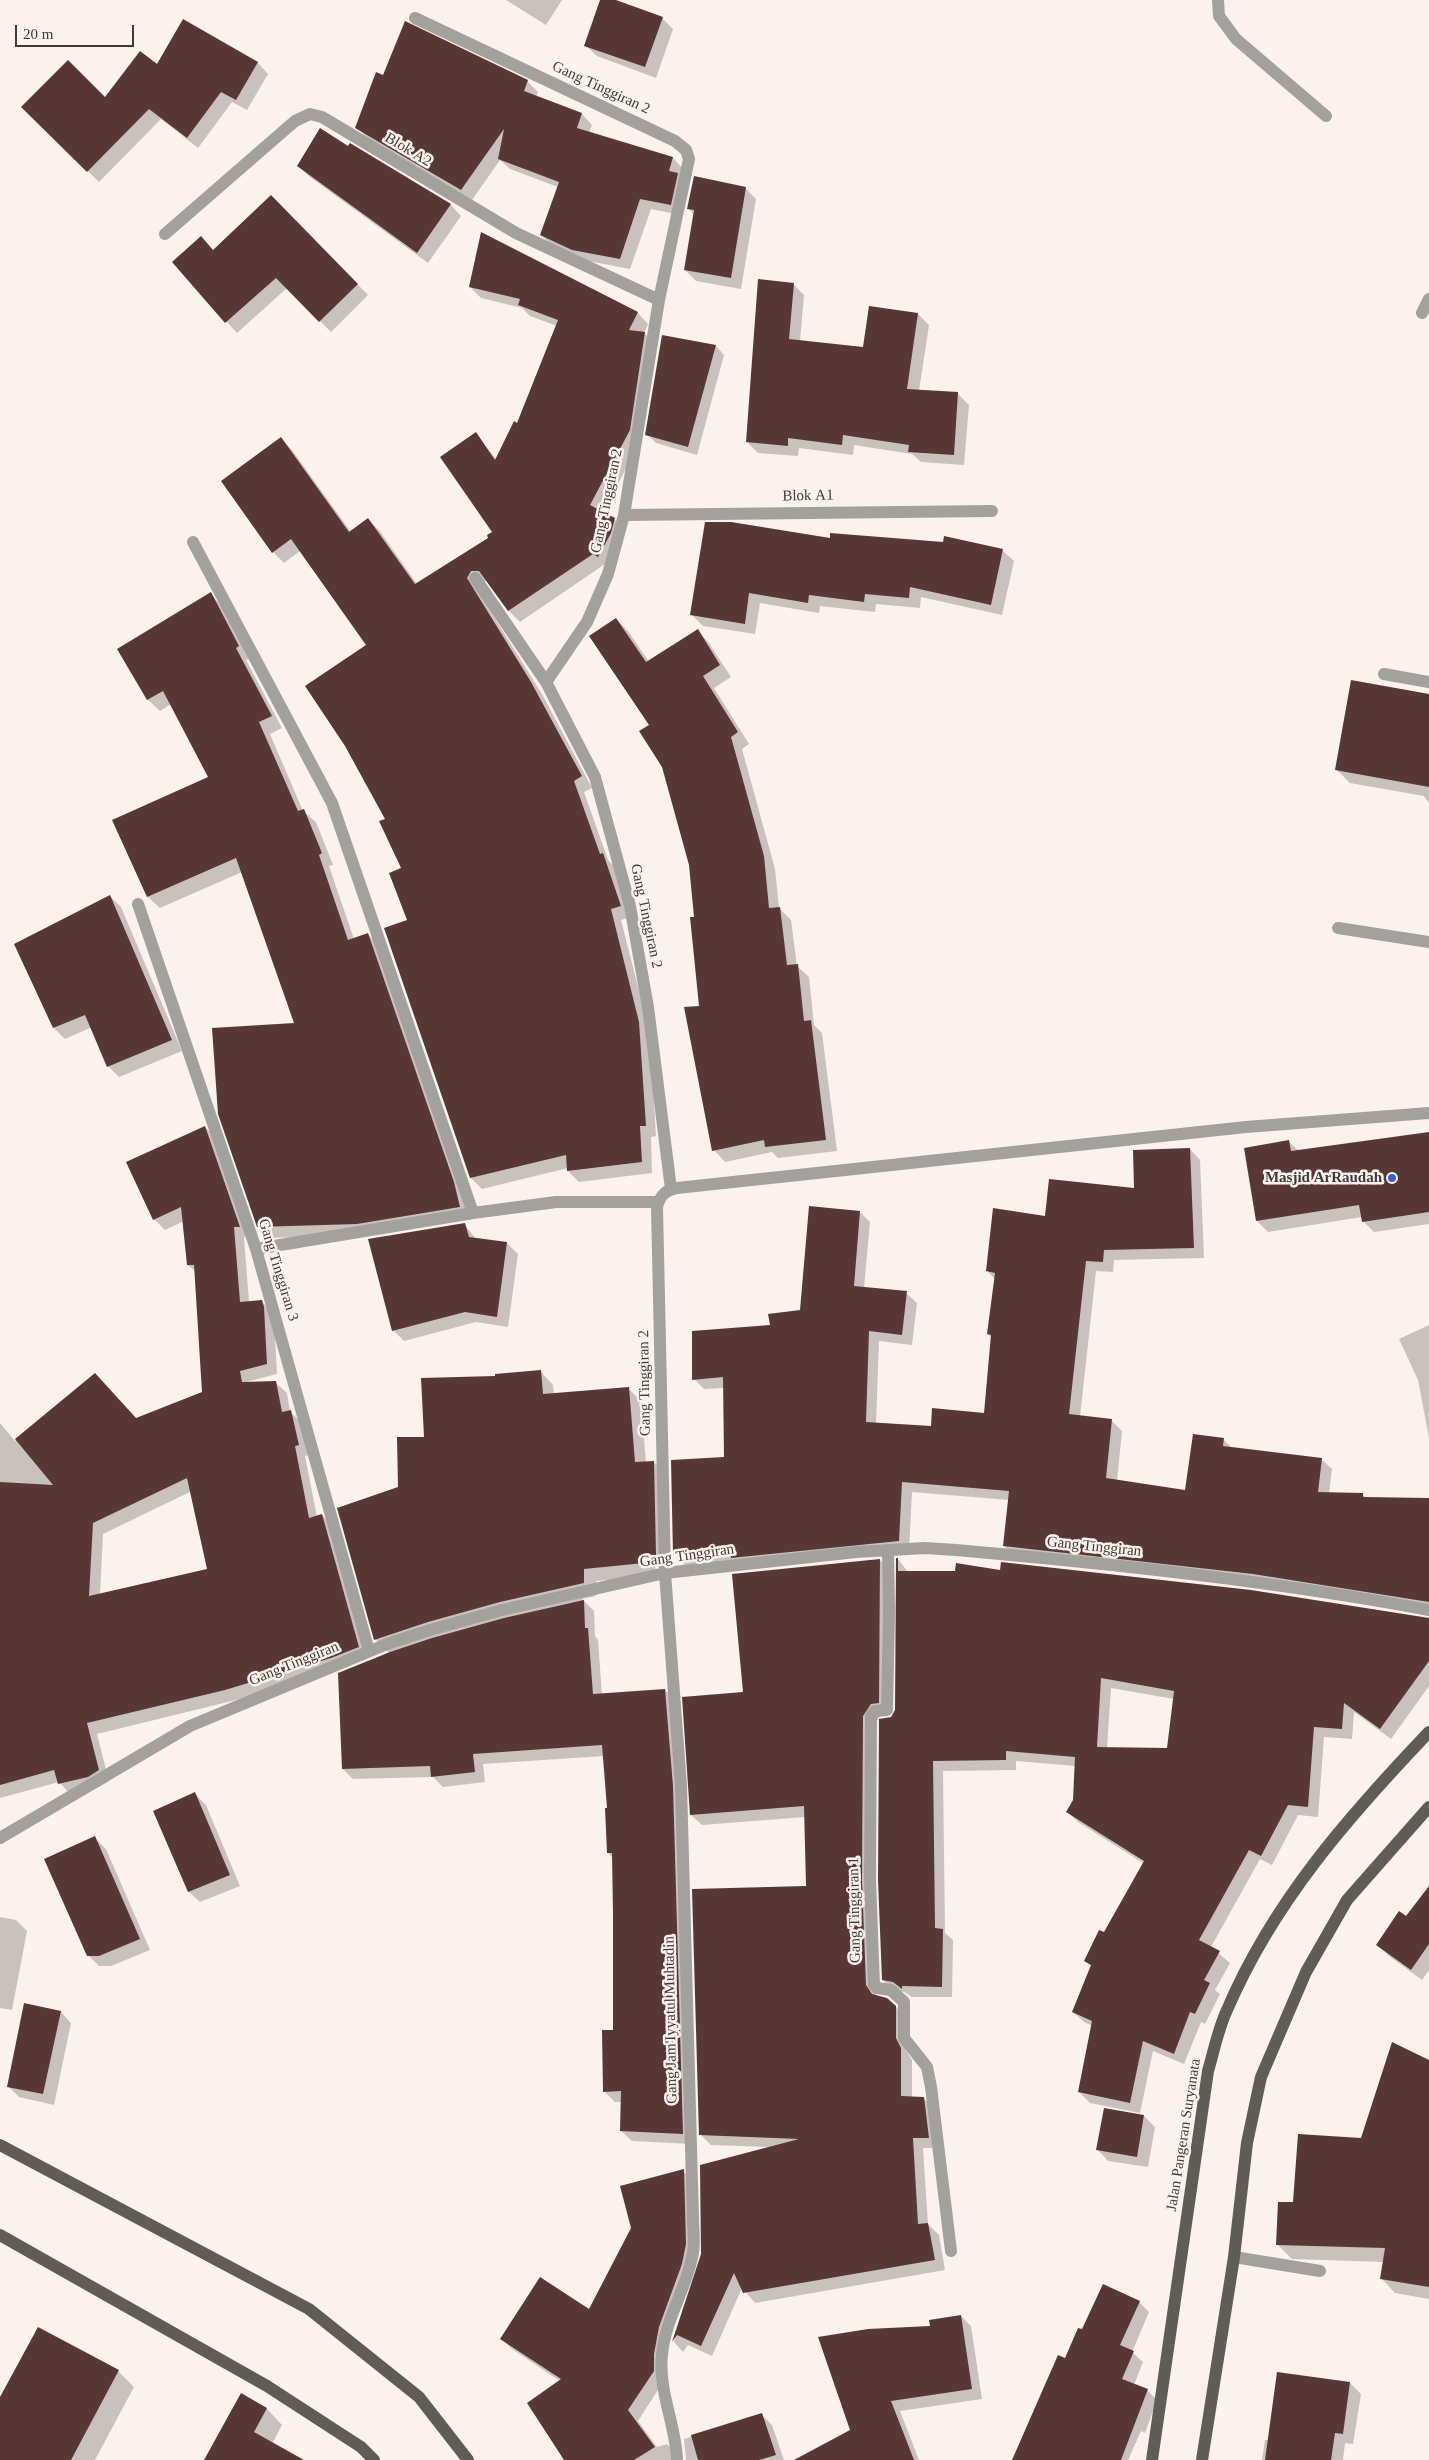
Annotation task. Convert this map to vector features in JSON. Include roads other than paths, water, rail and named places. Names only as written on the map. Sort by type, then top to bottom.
[{"type":"main road","name":"Jalan Pangeran Suryanata","points":[[1152,2460],[1208,2071],[1226,2011],[1261,1942],[1313,1861],[1376,1787],[1429,1732]]},
{"type":"main road","points":[[1202,2460],[1234,2257],[1247,2143],[1261,2077],[1306,1972],[1347,1900],[1429,1806]]},
{"type":"main road","points":[[0,2145],[308,2309],[419,2397],[468,2460]]},
{"type":"main road","points":[[0,2235],[267,2386],[361,2447],[374,2460]]},
{"type":"street","points":[[1218,0],[1219,16],[1236,39],[1326,116]]},
{"type":"street","name":"Gang Tinggiran 2","points":[[415,18],[675,141],[686,150],[689,159],[658,300],[624,514],[608,574],[587,622],[546,682],[595,776],[630,906],[648,1008],[664,1195],[665,1573]]},
{"type":"street","name":"Blok A2","points":[[165,234],[295,121],[310,114],[322,117],[516,233],[658,300]]},
{"type":"street","points":[[1422,313],[1429,299]]},
{"type":"street","name":"Blok A1","points":[[624,514],[992,511]]},
{"type":"street","points":[[193,542],[332,803],[473,1213]]},
{"type":"street","points":[[475,578],[546,682]]},
{"type":"street","points":[[1384,674],[1429,682]]},
{"type":"street","name":"Gang Tinggiran 3","points":[[138,904],[256,1249],[369,1651]]},
{"type":"street","points":[[1338,928],[1429,942]]},
{"type":"street","points":[[256,1249],[473,1213],[556,1202],[664,1195],[1246,1127],[1429,1113]]},
{"type":"street","name":"Gang Tinggiran","points":[[0,1838],[190,1726],[369,1651],[430,1630],[502,1610],[665,1573],[888,1550],[956,1550],[1210,1576],[1369,1598],[1429,1610]]},
{"type":"street","name":"Gang Tinggiran 1","points":[[888,1550],[887,1710],[875,1711],[871,1716],[870,1880],[874,1985],[877,1988],[891,1990],[904,2002],[904,2038],[927,2067],[951,2251]]},
{"type":"street","name":"Gang Jam'Iyyatul Muhtadin","points":[[665,1573],[682,1786],[693,2235],[693,2252],[690,2265],[665,2333],[661,2356],[663,2383],[676,2444],[677,2460]]},
{"type":"street","points":[[1234,2257],[1320,2271]]},
{"type":"place","name":"Masjid ArRaudah","points":[[1392,1178]]}]
